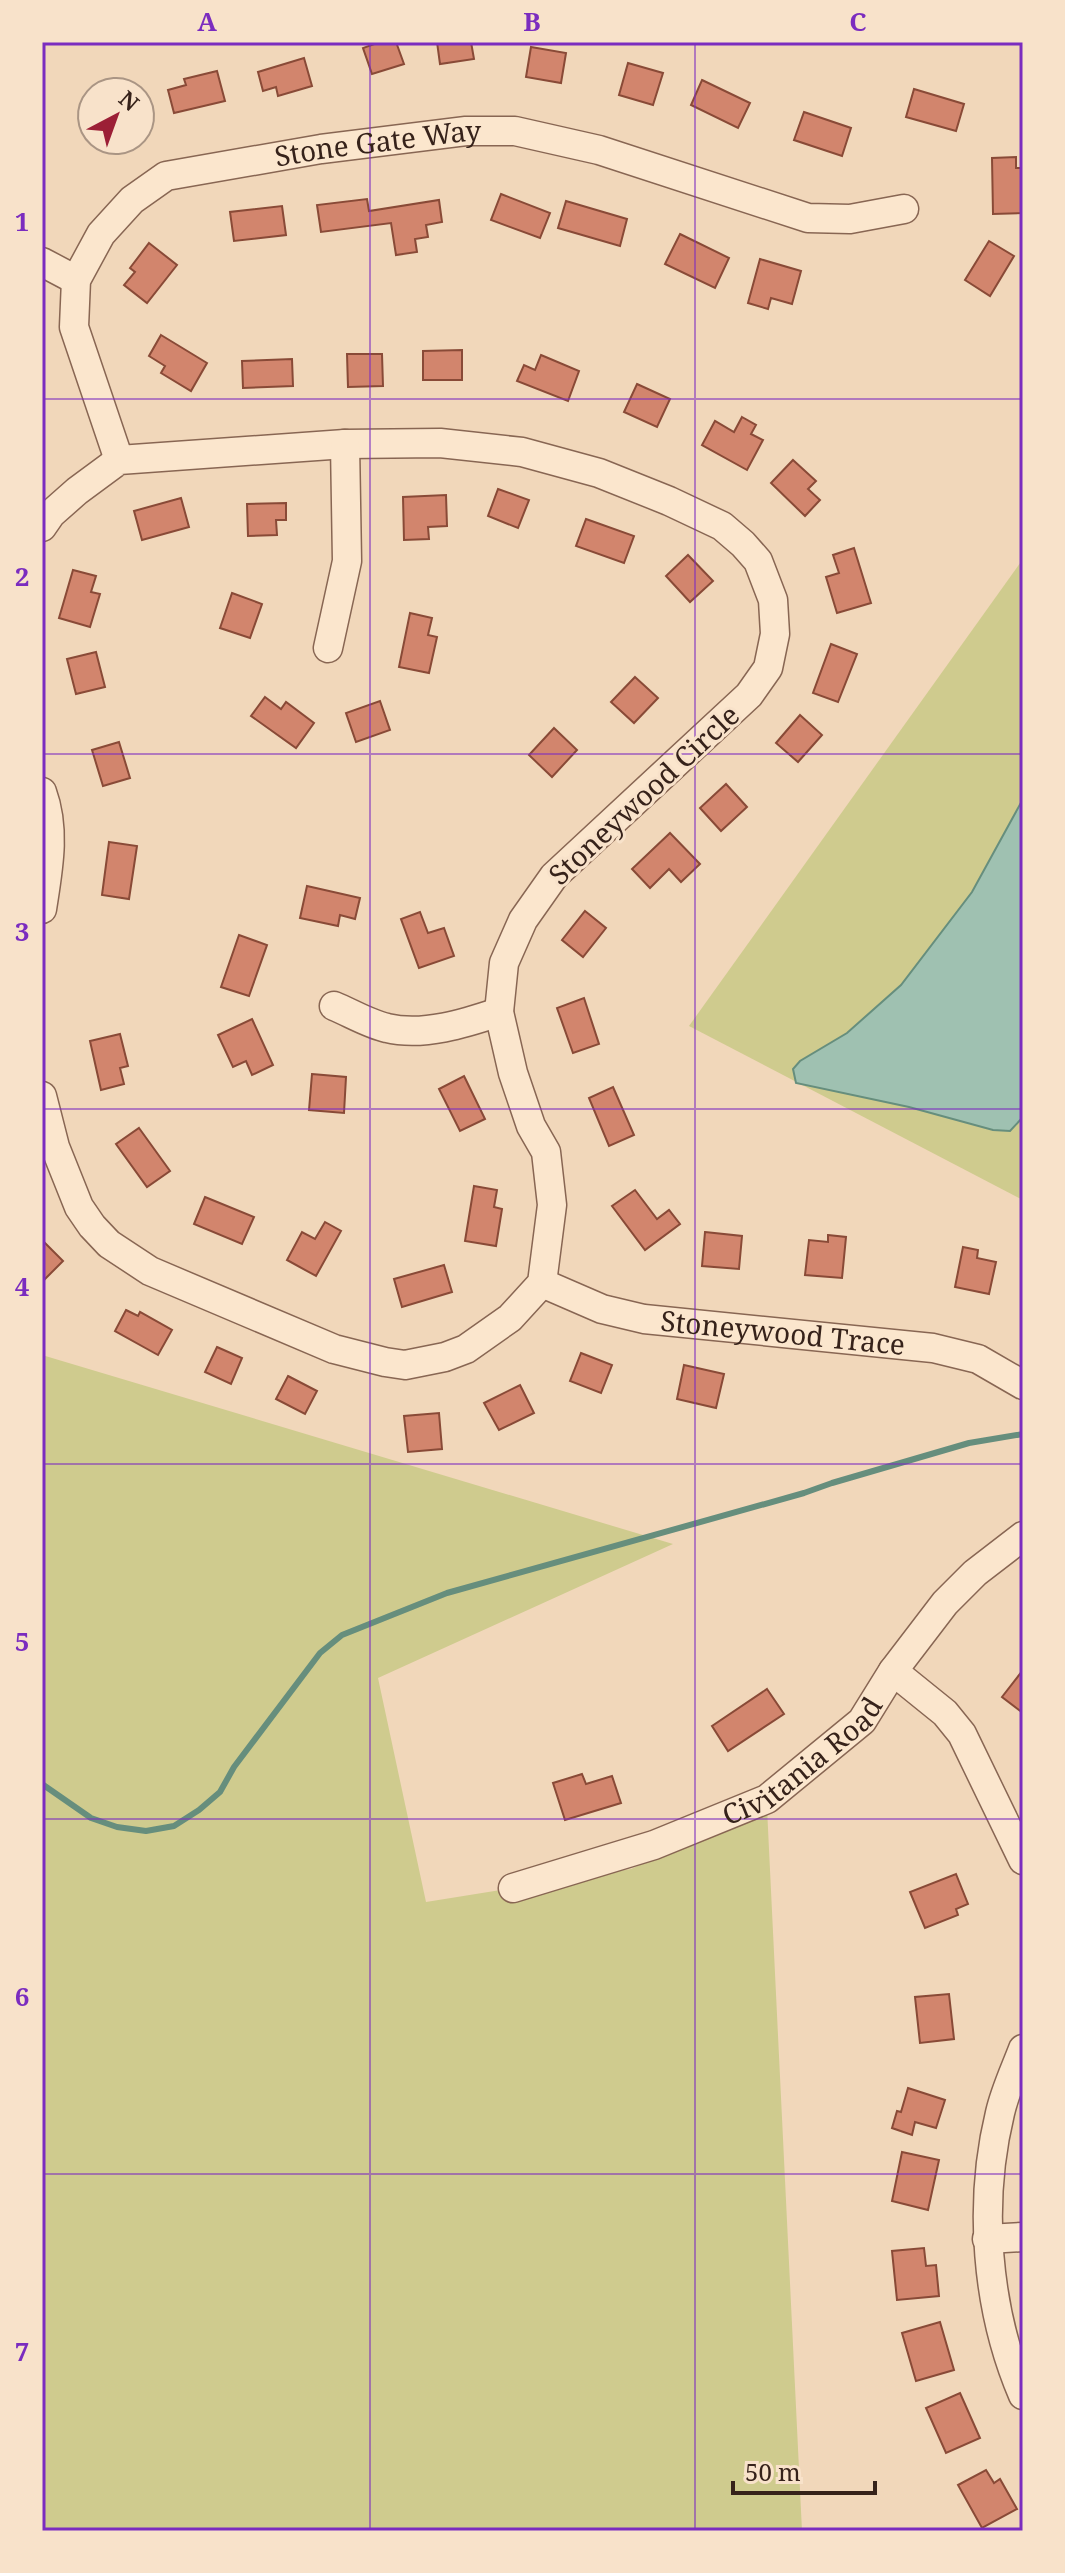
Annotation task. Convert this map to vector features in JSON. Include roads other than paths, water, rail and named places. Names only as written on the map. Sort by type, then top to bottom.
[{"type":"street","name":"Stone Gate Way","points":[[119,460],[74,327],[76,280],[101,234],[132,200],[166,176],[321,149],[466,131],[515,131],[599,150],[808,218],[850,219],[904,209]]},
{"type":"street","points":[[42,262],[76,280]]},
{"type":"street","name":"Stoneywood Circle","points":[[119,460],[345,444],[440,443],[522,452],[599,473],[722,526],[758,561],[773,600],[775,634],[768,668],[761,681],[733,711],[554,876],[523,920],[504,963],[499,1012],[513,1073],[531,1126],[546,1152],[552,1205],[542,1283]]},
{"type":"street","points":[[328,648],[347,561],[345,444]]},
{"type":"street","points":[[42,527],[51,514],[77,491],[119,460]]},
{"type":"street","points":[[42,792],[50,829],[42,909]]},
{"type":"street","points":[[334,1006],[388,1029],[423,1030],[465,1024],[499,1012]]},
{"type":"street","points":[[42,1096],[55,1147],[79,1207],[109,1244],[165,1279],[334,1349],[405,1365],[445,1357],[466,1349],[493,1331],[510,1318],[542,1283]]},
{"type":"street","name":"Stoneywood Trace","points":[[542,1283],[602,1309],[644,1319],[933,1348],[978,1359],[1023,1385]]},
{"type":"street","name":"Civitania Road","points":[[513,1888],[654,1845],[767,1799],[862,1721],[893,1671],[945,1603],[975,1573],[1023,1536]]},
{"type":"street","points":[[893,1671],[945,1713],[962,1734],[1023,1860]]},
{"type":"street","points":[[1023,2049],[1000,2111],[992,2153],[987,2239],[996,2310],[1023,2395]]},
{"type":"street","points":[[987,2239],[1023,2237]]},
{"type":"waterway","points":[[42,1784],[91,1818],[117,1827],[146,1831],[174,1826],[220,1792],[234,1767],[320,1653],[342,1635],[447,1593],[804,1493],[969,1443],[1023,1434]]}]
